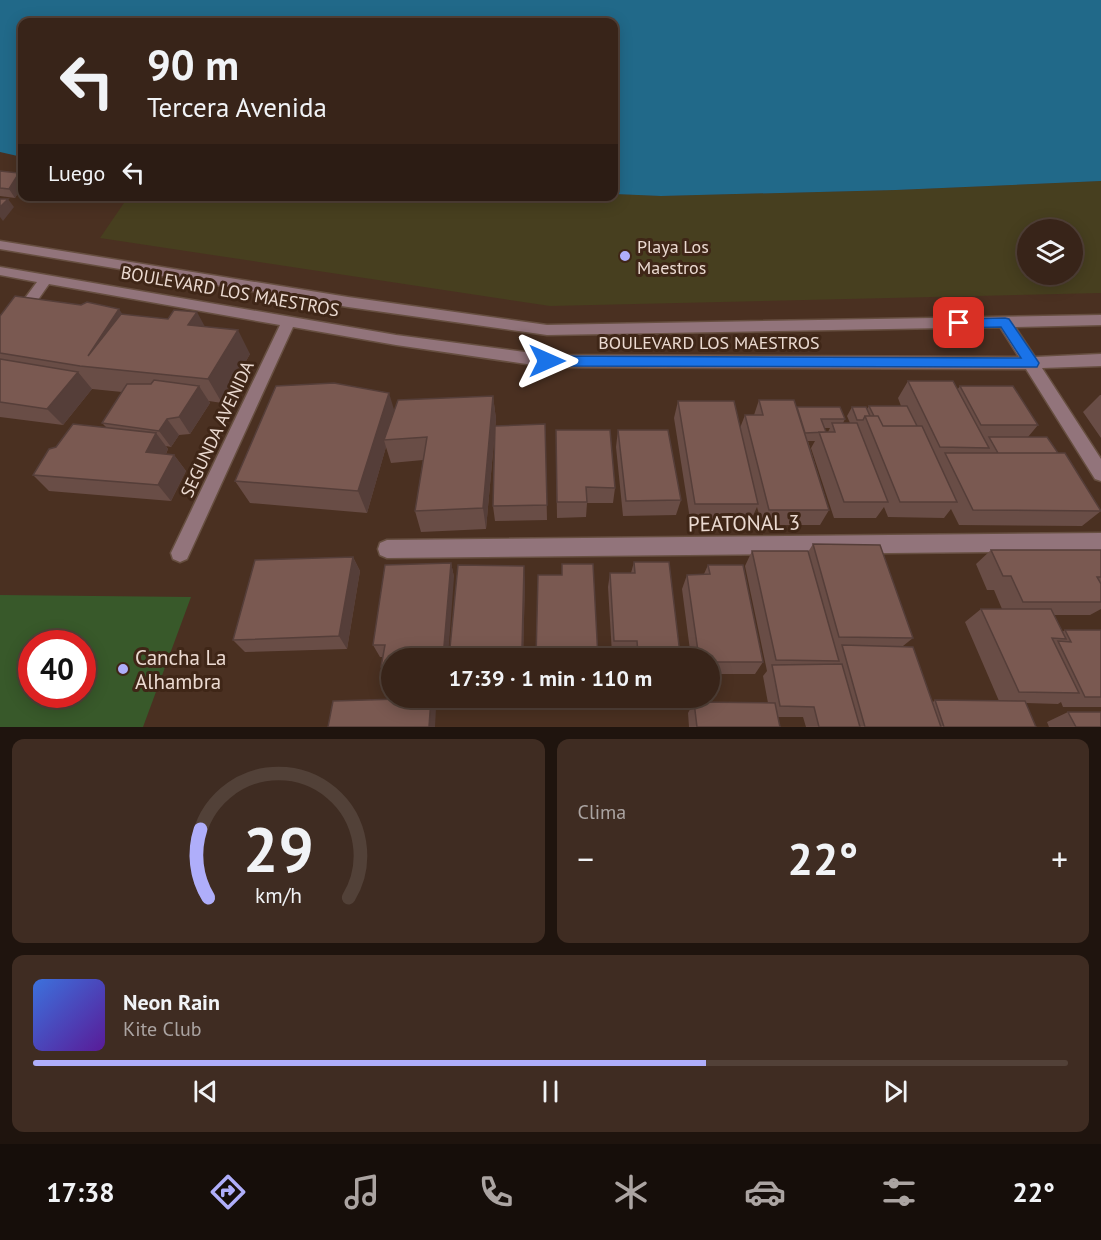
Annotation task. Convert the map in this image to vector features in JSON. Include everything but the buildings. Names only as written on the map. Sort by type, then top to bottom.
[{"type":"street","name":"BOULEVARD LOS MAESTROS","points":[[0,245],[337,300],[547,330],[1101,320]]},
{"type":"street","name":"BOULEVARD LOS MAESTROS","points":[[0,271],[396,340],[547,361],[1032,363],[1101,360]]},
{"type":"street","points":[[0,343],[46,279]]},
{"type":"street","name":"SEGUNDA AVENIDA","points":[[180,553],[289,321]]},
{"type":"street","points":[[1005,322],[1101,474]]},
{"type":"street","name":"PEATONAL 3","points":[[387,549],[1101,542]]},
{"type":"green space","name":"Cancha La Alhambra","points":[[0,595],[191,597],[143,727],[0,727]]},
{"type":"sand","name":"Playa Los Maestros","points":[[1101,181],[1101,293],[550,306],[100,238],[125,201],[618,201],[618,194],[661,196],[896,190]]},
{"type":"water","points":[[0,0],[1101,0],[1101,181],[896,190],[661,196],[618,194],[618,18],[18,18],[18,156],[0,152]]},
{"type":"place","name":"Playa Los Maestros","points":[[625,256]]},
{"type":"place","name":"Cancha La Alhambra","points":[[123,669]]},
{"type":"route","points":[[547,361],[1032,363],[1005,322],[959,323]]}]
